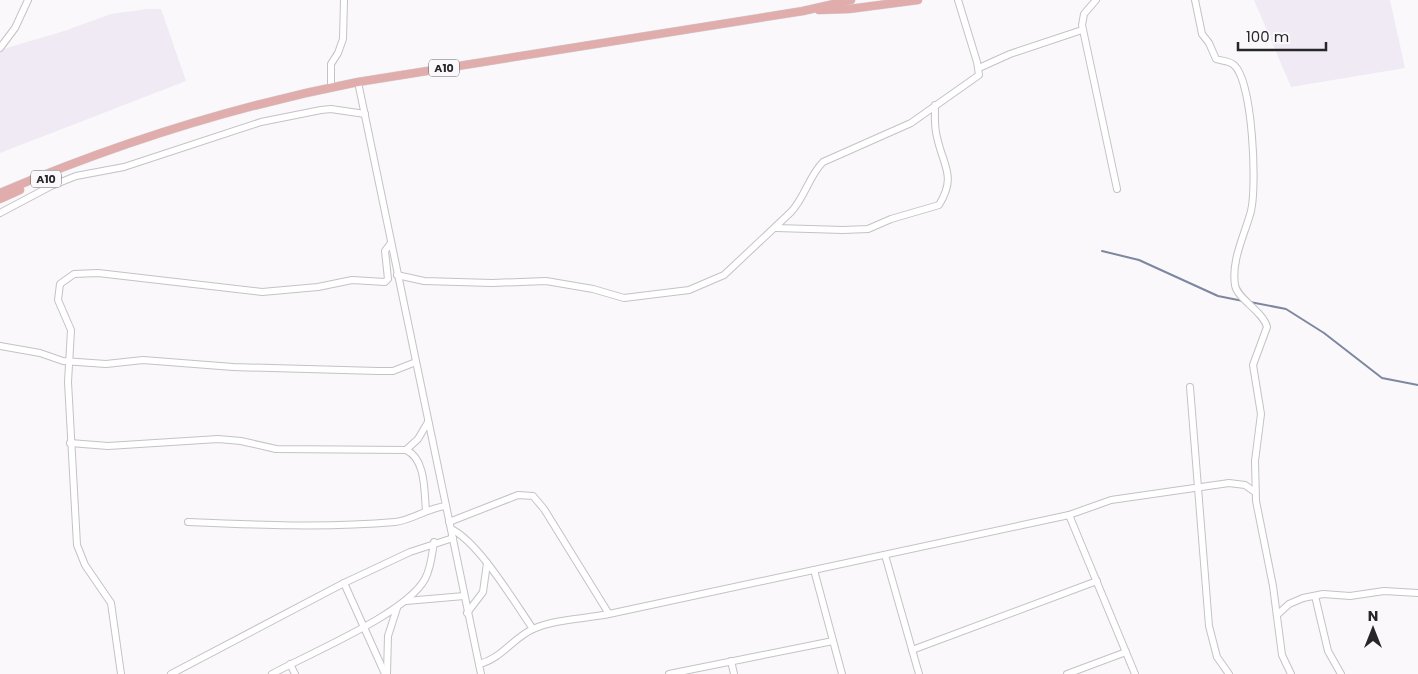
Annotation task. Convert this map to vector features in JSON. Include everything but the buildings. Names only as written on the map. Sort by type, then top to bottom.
[{"type":"main road","name":"A10","points":[[0,199],[92,157],[204,118],[331,87],[802,11],[851,0]]},
{"type":"main road","name":"A10","points":[[802,11],[849,9],[918,0]]},
{"type":"main road","name":"A10","points":[[0,193],[81,159],[92,157]]},
{"type":"street","points":[[0,48],[15,28],[28,0]]},
{"type":"street","points":[[331,87],[331,64],[340,50],[345,24],[344,0]]},
{"type":"street","points":[[397,275],[412,280],[432,281],[492,283],[546,281],[593,289],[624,298],[682,291],[698,287],[724,275],[776,228],[799,204],[816,169],[823,162],[912,123],[979,75],[979,68],[958,0]]},
{"type":"street","points":[[1096,0],[1084,14],[1082,30],[1117,189]]},
{"type":"street","points":[[1195,0],[1202,34],[1209,43],[1213,56],[1236,67],[1252,120],[1252,204],[1240,247],[1235,284],[1238,291],[1261,316],[1267,327],[1253,367],[1259,393],[1261,414],[1255,461],[1256,492],[1284,661],[1291,674]]},
{"type":"street","points":[[979,68],[1010,54],[1082,30]]},
{"type":"street","points":[[358,82],[390,244],[481,674]]},
{"type":"street","points":[[776,228],[868,229],[891,219],[939,206],[948,191],[947,167],[936,136],[935,105]]},
{"type":"street","points":[[0,213],[51,186],[76,176],[124,167],[268,120],[305,111],[331,109],[365,114]]},
{"type":"street","points":[[121,674],[111,603],[85,564],[77,544],[70,443],[68,361],[71,330],[59,305],[57,294],[60,284],[71,275],[98,273],[262,292],[318,287],[352,280],[380,283],[388,279],[385,251],[390,244]]},
{"type":"street","points":[[0,346],[68,361],[106,364],[143,360],[233,367],[393,371],[416,362]]},
{"type":"street","points":[[1190,387],[1209,626],[1217,657],[1229,674]]},
{"type":"street","points":[[406,450],[418,438],[428,422]]},
{"type":"street","points":[[70,443],[144,445],[218,439],[241,441],[276,449],[406,450],[414,455],[420,467],[426,510]]},
{"type":"street","points":[[479,664],[495,658],[512,643],[533,629],[549,624],[609,614],[1069,515],[1111,500],[1171,493],[1199,486],[1241,484],[1256,492]]},
{"type":"street","points":[[450,525],[518,494],[532,496],[544,509],[609,614]]},
{"type":"street","points":[[188,522],[355,524],[401,521],[426,510],[446,506]]},
{"type":"street","points":[[1069,515],[1135,674]]},
{"type":"street","points":[[450,525],[461,534],[487,563],[533,629]]},
{"type":"street","points":[[171,674],[344,583],[434,542],[452,538]]},
{"type":"street","points":[[272,674],[397,608],[406,601],[424,581],[431,564],[434,542]]},
{"type":"street","points":[[885,554],[919,674]]},
{"type":"street","points":[[467,613],[483,592],[487,563]]},
{"type":"street","points":[[814,570],[842,674]]},
{"type":"street","points":[[912,650],[1097,582]]},
{"type":"street","points":[[344,583],[386,674]]},
{"type":"street","points":[[1276,615],[1290,604],[1315,596],[1329,594],[1350,596],[1384,591],[1418,594]]},
{"type":"street","points":[[406,601],[464,596]]},
{"type":"street","points":[[1315,596],[1328,650],[1342,674]]},
{"type":"street","points":[[386,674],[390,626],[397,608]]},
{"type":"street","points":[[669,674],[833,641]]},
{"type":"street","points":[[1067,674],[1126,652]]},
{"type":"street","points":[[731,661],[734,674]]},
{"type":"street","points":[[290,664],[295,674]]},
{"type":"shaded area","points":[[1254,0],[1390,0],[1405,68],[1291,87]]},
{"type":"shaded area","points":[[161,9],[186,81],[0,153],[0,50],[64,31],[111,14]]},
{"type":"waterway","points":[[1102,251],[1139,260],[1218,296],[1243,301]]},
{"type":"waterway","points":[[1250,302],[1286,309],[1324,333],[1382,378],[1418,385]]}]
